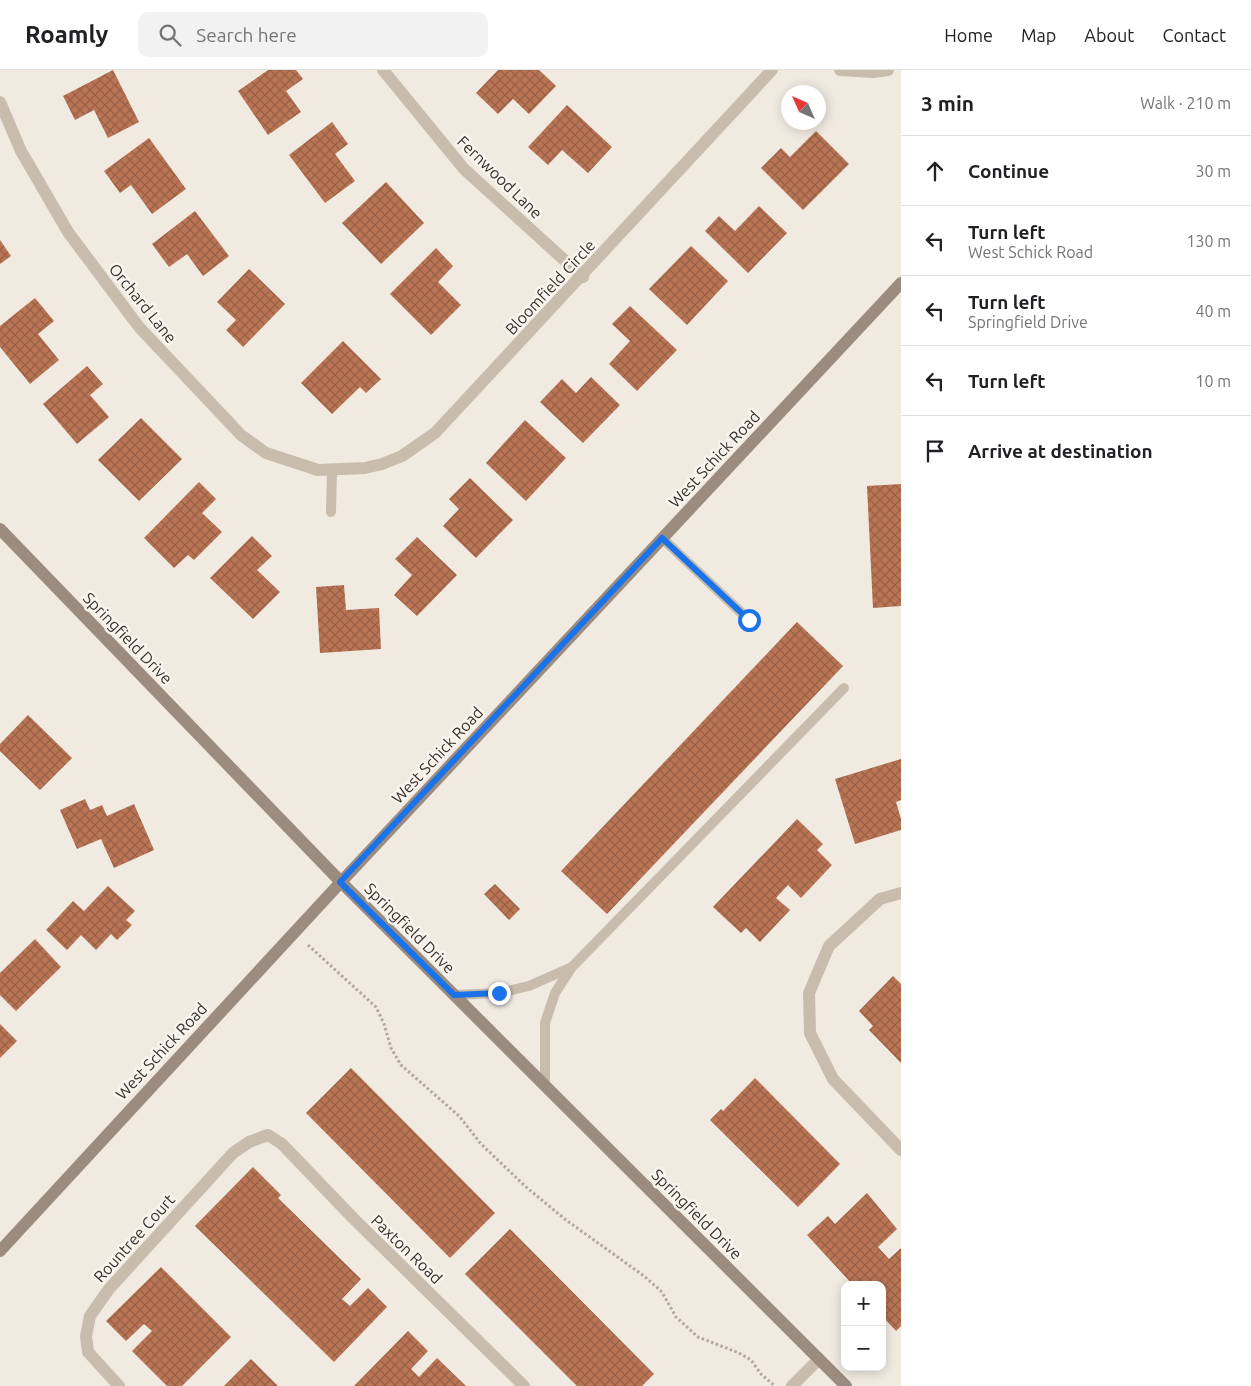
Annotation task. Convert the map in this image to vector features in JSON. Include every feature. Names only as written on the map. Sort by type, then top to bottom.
[{"type":"street","name":"Fernwood Lane","points":[[383,70],[464,169],[582,277]]},
{"type":"street","name":"Bloomfield Circle","points":[[318,470],[382,464],[402,456],[435,433],[582,277],[772,70]]},
{"type":"street","points":[[840,70],[873,72],[888,70]]},
{"type":"street","name":"Orchard Lane","points":[[0,102],[21,151],[68,232],[138,327],[241,435],[266,452],[318,470]]},
{"type":"street","name":"West Schick Road","points":[[0,1251],[340,882],[901,283]]},
{"type":"street","name":"Springfield Drive","points":[[0,529],[340,882],[846,1386]]},
{"type":"street","points":[[901,893],[880,899],[829,946],[809,993],[810,1033],[833,1079],[901,1150]]},
{"type":"street","name":"Rountree Court","points":[[119,1386],[88,1352],[86,1336],[90,1316],[109,1289],[233,1152],[249,1142],[268,1135]]},
{"type":"street","name":"Paxton Road","points":[[268,1135],[282,1144],[353,1218],[524,1386]]},
{"type":"street","points":[[792,1386],[819,1359]]},
{"type":"lane","points":[[331,512],[332,470]]},
{"type":"lane","points":[[662,538],[749,620]]},
{"type":"lane","points":[[545,1085],[545,1023],[555,993],[572,966],[844,688]]},
{"type":"lane","points":[[454,995],[499,993],[529,986],[572,966]]},
{"type":"path","points":[[294,932],[376,1007],[384,1024],[391,1048],[400,1065],[459,1116],[481,1144],[526,1187],[566,1220],[644,1276],[662,1292],[676,1317],[698,1338],[739,1353],[751,1360],[761,1374],[776,1386]]},
{"type":"building","points":[[113,70],[139,122],[108,138],[94,110],[75,120],[63,96]]},
{"type":"building","points":[[268,70],[296,70],[303,79],[286,91],[301,112],[268,135],[238,91]]},
{"type":"building","points":[[498,70],[539,70],[556,86],[529,114],[513,99],[498,114],[476,93]]},
{"type":"building","points":[[567,105],[612,147],[588,173],[562,150],[548,165],[528,147]]},
{"type":"building","points":[[332,122],[348,144],[335,154],[355,181],[325,203],[289,155]]},
{"type":"building","points":[[816,131],[849,164],[803,210],[761,168],[781,148],[790,157]]},
{"type":"building","points":[[149,138],[186,189],[152,214],[131,185],[120,193],[104,171]]},
{"type":"building","points":[[386,182],[424,223],[381,264],[342,223]]},
{"type":"building","points":[[759,206],[787,233],[748,273],[705,231],[719,216],[735,231]]},
{"type":"building","points":[[195,211],[229,256],[203,276],[187,254],[169,267],[152,244]]},
{"type":"building","points":[[0,240],[11,256],[0,264]]},
{"type":"building","points":[[691,246],[728,281],[687,325],[649,289]]},
{"type":"building","points":[[436,248],[453,266],[438,282],[461,305],[431,335],[390,294]]},
{"type":"building","points":[[249,269],[285,304],[243,347],[226,330],[236,320],[217,302]]},
{"type":"building","points":[[35,298],[54,321],[38,334],[59,360],[30,384],[0,347],[0,326]]},
{"type":"building","points":[[630,306],[677,350],[637,391],[609,364],[630,341],[612,324]]},
{"type":"building","points":[[343,341],[381,379],[366,393],[360,387],[332,414],[301,383]]},
{"type":"building","points":[[87,366],[103,384],[90,395],[109,417],[77,444],[43,404]]},
{"type":"building","points":[[591,377],[620,405],[583,443],[540,402],[562,379],[576,393]]},
{"type":"building","points":[[141,418],[182,459],[139,501],[98,460]]},
{"type":"building","points":[[525,420],[566,458],[526,501],[486,463]]},
{"type":"building","points":[[470,478],[513,520],[476,558],[443,526],[459,509],[449,499]]},
{"type":"building","points":[[199,482],[216,499],[202,513],[222,532],[194,560],[188,555],[174,568],[144,538]]},
{"type":"building","points":[[901,484],[901,606],[873,608],[867,486]]},
{"type":"building","points":[[252,536],[272,556],[257,570],[280,592],[253,619],[210,578]]},
{"type":"building","points":[[417,537],[457,575],[417,616],[394,595],[412,575],[395,559]]},
{"type":"building","points":[[344,585],[346,610],[379,608],[381,649],[320,653],[316,587]]},
{"type":"building","points":[[797,622],[843,666],[607,914],[561,871]]},
{"type":"building","points":[[28,715],[72,758],[40,790],[0,751],[0,744]]},
{"type":"building","points":[[901,759],[901,800],[896,802],[901,819],[901,830],[855,844],[835,779]]},
{"type":"building","points":[[85,799],[90,810],[102,805],[107,816],[134,804],[154,850],[114,868],[101,839],[77,849],[60,810]]},
{"type":"building","points":[[797,819],[823,844],[817,850],[832,865],[801,898],[788,885],[776,898],[790,910],[760,942],[746,928],[741,933],[713,907]]},
{"type":"building","points":[[495,884],[520,909],[509,920],[484,894]]},
{"type":"building","points":[[108,886],[135,911],[126,920],[132,925],[117,940],[111,934],[96,950],[81,935],[67,950],[46,930],[73,901],[84,911]]},
{"type":"building","points":[[35,939],[61,967],[16,1011],[0,995],[0,973]]},
{"type":"building","points":[[893,976],[901,984],[901,1063],[869,1030],[873,1026],[859,1011]]},
{"type":"building","points":[[0,1024],[17,1041],[0,1058]]},
{"type":"building","points":[[351,1068],[495,1213],[450,1258],[306,1113]]},
{"type":"building","points":[[755,1078],[840,1164],[798,1207],[710,1120],[721,1109],[723,1111]]},
{"type":"building","points":[[253,1167],[281,1195],[278,1198],[361,1279],[342,1299],[350,1306],[368,1288],[387,1307],[334,1362],[195,1226]]},
{"type":"building","points":[[867,1193],[897,1229],[878,1247],[889,1259],[901,1248],[901,1326],[896,1331],[886,1320],[886,1281],[849,1281],[807,1235],[828,1216],[835,1224]]},
{"type":"building","points":[[510,1229],[654,1374],[642,1386],[577,1386],[465,1274]]},
{"type":"building","points":[[161,1267],[231,1337],[182,1386],[167,1386],[132,1351],[152,1331],[144,1324],[126,1341],[106,1321]]},
{"type":"building","points":[[408,1331],[428,1351],[411,1369],[419,1377],[437,1358],[466,1386],[354,1386]]},
{"type":"building","points":[[251,1359],[278,1386],[224,1386]]},
{"type":"route","points":[[499,993],[454,995],[340,882],[662,538],[749,620]]}]
